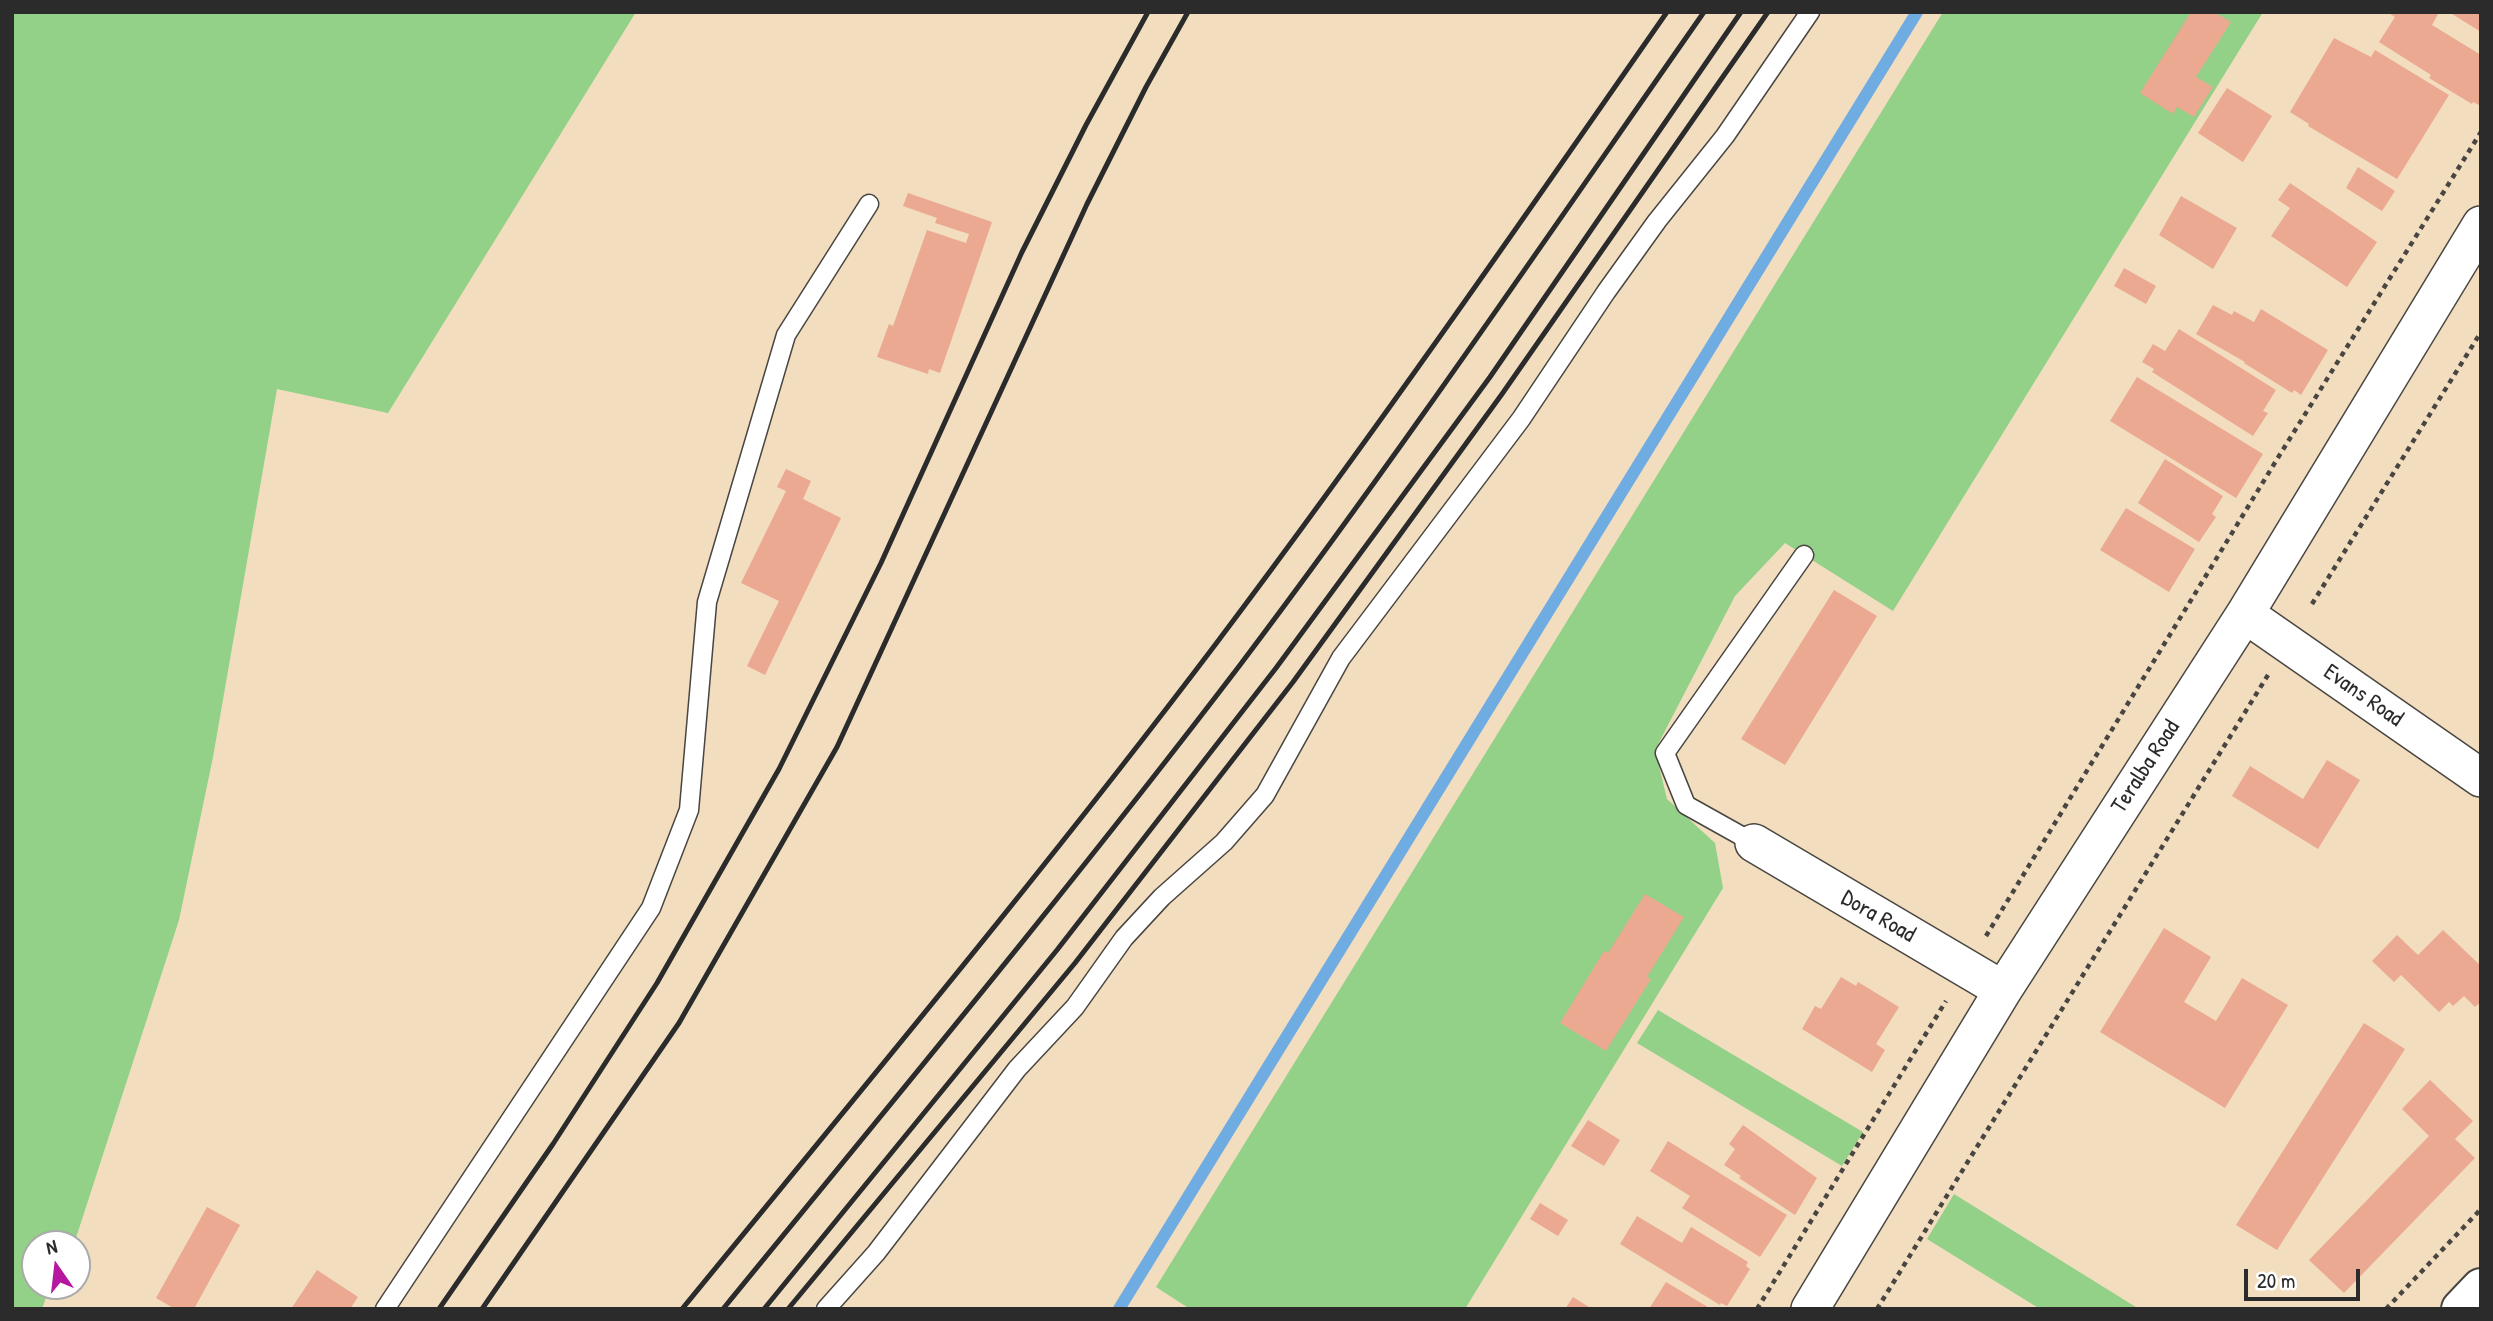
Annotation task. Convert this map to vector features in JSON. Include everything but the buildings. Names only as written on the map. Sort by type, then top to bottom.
[{"type":"main road","points":[[2461,1309],[2481,1288]]},
{"type":"street","name":"Teralba Road","points":[[1810,1309],[2003,990],[2245,614],[2481,225]]},
{"type":"street","name":"Evans Road","points":[[2245,614],[2481,778]]},
{"type":"street","name":"Dora Road","points":[[1754,844],[2003,990]]},
{"type":"lane","points":[[826,1309],[876,1252],[1017,1069],[1075,1007],[1125,939],[1162,897],[1224,842],[1265,795],[1341,658],[1521,419],[1606,292],[1657,221],[1725,136],[1810,12]]},
{"type":"lane","points":[[385,1309],[651,908],[689,810],[707,601],[786,335],[869,204]]},
{"type":"lane","points":[[1754,844],[1686,805],[1665,753],[1804,555]]},
{"type":"path","points":[[1982,944],[2279,456],[2481,132]]},
{"type":"path","points":[[2312,604],[2481,332]]},
{"type":"path","points":[[1877,1309],[2270,671]]},
{"type":"path","points":[[1757,1309],[1951,995]]},
{"type":"path","points":[[2386,1309],[2481,1209]]},
{"type":"green space","points":[[12,12],[636,12],[388,413],[277,389],[213,757],[179,920],[79,1230],[21,1230],[21,1300],[45,1300],[42,1309],[12,1309]]},
{"type":"green space","points":[[1943,12],[2263,12],[1893,611],[1785,543],[1735,596],[1655,750],[1667,799],[1715,843],[1723,888],[1465,1309],[1190,1309],[1156,1287]]},
{"type":"green space","points":[[1658,1010],[1863,1132],[1842,1166],[1637,1043]]},
{"type":"green space","points":[[1954,1194],[2139,1309],[2040,1309],[1927,1239]]},
{"type":"waterway","points":[[1119,1309],[1917,12]]},
{"type":"railway","points":[[439,1309],[553,1144],[657,983],[779,769],[881,563],[1022,252],[1086,125],[1148,12]]},
{"type":"railway","points":[[482,1309],[679,1023],[837,747],[1087,204],[1146,87],[1188,12]]},
{"type":"railway","points":[[682,1309],[1019,896],[1215,645],[1388,410],[1667,12]]},
{"type":"railway","points":[[723,1309],[1049,909],[1240,665],[1417,423],[1704,12]]},
{"type":"railway","points":[[764,1309],[1057,950],[1276,668],[1490,377],[1741,12]]},
{"type":"railway","points":[[788,1309],[1075,963],[1293,682],[1502,394],[1768,12]]}]
